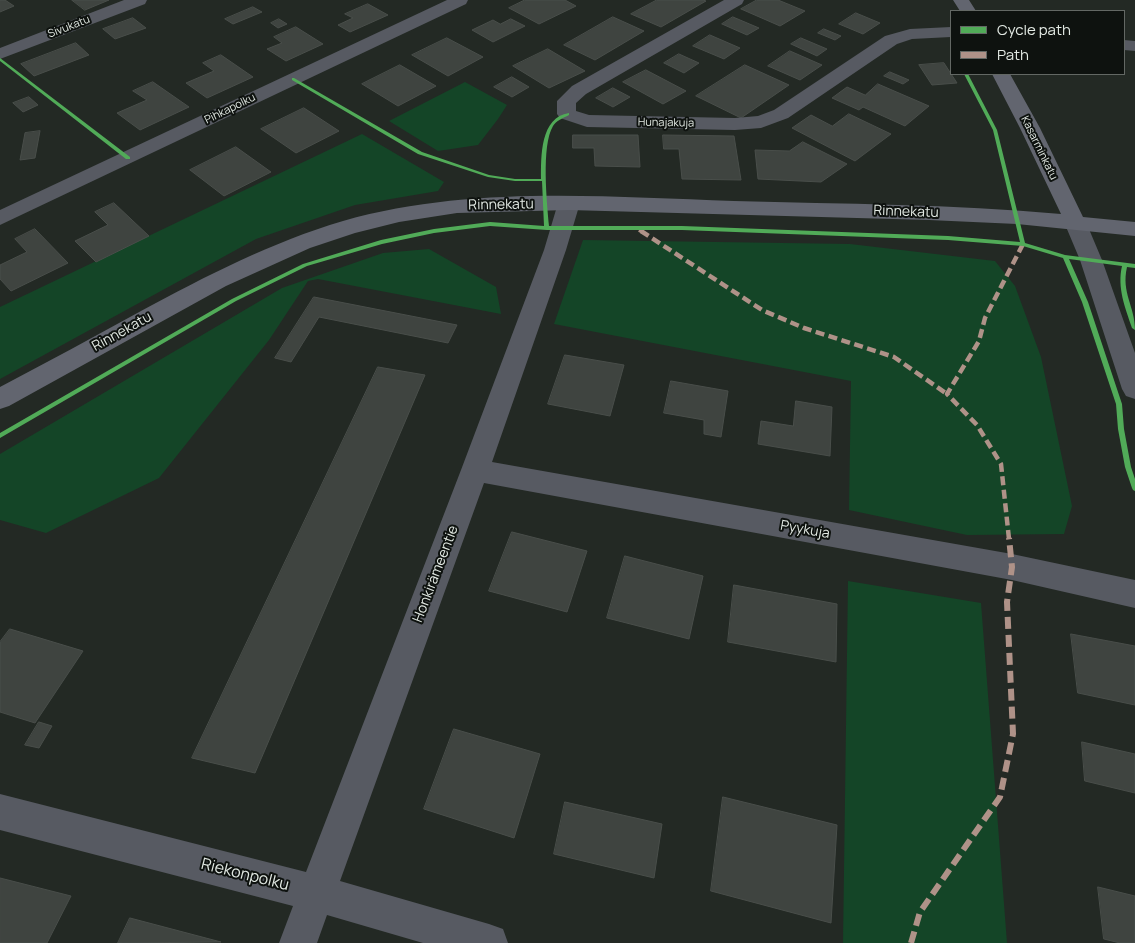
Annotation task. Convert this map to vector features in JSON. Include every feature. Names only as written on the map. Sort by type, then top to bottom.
[{"type":"street","name":"Sivukatu","points":[[0,54],[139,0]]},
{"type":"street","name":"Pihkapolku","points":[[0,218],[460,0]]},
{"type":"street","name":"Hunajakuja","points":[[736,0],[578,90],[566,102],[567,114],[587,121],[735,124],[761,122],[781,114],[891,40],[910,34],[950,32]]},
{"type":"street","name":"Kasarminkatu","points":[[1003,75],[1075,222]]},
{"type":"street","name":"Rinnekatu","points":[[0,399],[218,280],[302,243],[333,232],[399,215],[458,206],[569,204],[929,213],[1017,217],[1135,228]]},
{"type":"street","name":"Honkirämeentie","points":[[298,943],[475,470],[569,204]]},
{"type":"street","points":[[1075,222],[1091,260],[1135,389]]},
{"type":"street","name":"Pyykuja","points":[[475,470],[1012,567],[1135,594]]},
{"type":"street","name":"Riekonpolku","points":[[0,812],[316,893],[489,943]]},
{"type":"green space","points":[[465,82],[507,105],[478,145],[438,151],[389,121]]},
{"type":"green space","points":[[362,134],[444,182],[438,191],[355,205],[256,239],[0,379],[0,307]]},
{"type":"green space","points":[[583,240],[850,244],[995,261],[1015,286],[1041,357],[1072,506],[1064,534],[967,535],[849,510],[851,381],[554,324]]},
{"type":"green space","points":[[429,249],[496,287],[501,314],[318,279],[308,281],[269,340],[159,478],[46,533],[0,520],[0,454],[282,288],[383,253]]},
{"type":"green space","points":[[848,581],[981,603],[1007,943],[843,943]]},
{"type":"building","points":[[0,0],[5,0],[14,6],[0,12]]},
{"type":"building","points":[[72,0],[109,0],[85,10]]},
{"type":"building","points":[[525,0],[565,0],[576,6],[539,24],[509,8]]},
{"type":"building","points":[[657,0],[706,1],[661,27],[631,14]]},
{"type":"building","points":[[757,0],[778,0],[805,11],[780,26],[741,9]]},
{"type":"building","points":[[368,4],[388,15],[350,32],[338,25],[353,18],[345,14]]},
{"type":"building","points":[[253,7],[262,12],[233,24],[225,19]]},
{"type":"building","points":[[856,13],[880,23],[863,34],[839,24]]},
{"type":"building","points":[[613,17],[644,31],[595,60],[564,45]]},
{"type":"building","points":[[733,17],[759,28],[747,35],[722,24]]},
{"type":"building","points":[[133,18],[146,28],[115,39],[103,29]]},
{"type":"building","points":[[279,19],[287,24],[278,28],[271,23]]},
{"type":"building","points":[[511,19],[525,26],[493,42],[472,30],[493,20],[500,24]]},
{"type":"building","points":[[296,27],[323,44],[286,61],[267,49],[282,43],[274,37]]},
{"type":"building","points":[[824,29],[841,36],[835,40],[818,33]]},
{"type":"building","points":[[710,35],[740,48],[724,59],[693,46]]},
{"type":"building","points":[[447,38],[483,57],[448,76],[412,55]]},
{"type":"building","points":[[801,38],[827,49],[817,56],[791,44]]},
{"type":"building","points":[[76,43],[89,55],[34,76],[21,64]]},
{"type":"building","points":[[548,49],[585,71],[549,88],[513,66]]},
{"type":"building","points":[[790,51],[822,65],[800,80],[768,66]]},
{"type":"building","points":[[679,54],[699,63],[684,73],[664,63]]},
{"type":"building","points":[[221,55],[253,77],[207,98],[186,83],[214,71],[203,63]]},
{"type":"building","points":[[944,63],[950,75],[957,83],[932,85],[919,65]]},
{"type":"building","points":[[400,65],[436,86],[398,106],[362,84]]},
{"type":"building","points":[[745,65],[789,85],[741,118],[696,96]]},
{"type":"building","points":[[646,70],[686,91],[663,104],[623,82]]},
{"type":"building","points":[[890,72],[909,80],[903,84],[884,76]]},
{"type":"building","points":[[512,77],[529,87],[512,97],[494,87]]},
{"type":"building","points":[[153,82],[189,107],[140,130],[117,113],[147,100],[133,91]]},
{"type":"building","points":[[878,84],[929,106],[905,126],[863,107],[859,110],[832,98],[847,87],[865,95]]},
{"type":"building","points":[[613,88],[630,97],[613,107],[596,98]]},
{"type":"building","points":[[29,97],[38,105],[23,112],[13,103]]},
{"type":"building","points":[[304,108],[339,131],[296,153],[261,129]]},
{"type":"building","points":[[849,114],[891,134],[855,161],[792,128],[811,115],[832,126]]},
{"type":"building","points":[[40,131],[35,158],[20,160],[25,133]]},
{"type":"building","points":[[573,135],[638,135],[640,167],[595,166],[594,148],[573,148]]},
{"type":"building","points":[[663,135],[734,136],[741,180],[682,179],[679,149],[664,149]]},
{"type":"building","points":[[803,142],[847,164],[821,182],[758,179],[755,150],[789,151]]},
{"type":"building","points":[[236,147],[271,172],[224,196],[190,170]]},
{"type":"building","points":[[114,203],[149,236],[96,262],[75,241],[108,225],[95,212]]},
{"type":"building","points":[[35,229],[68,263],[11,291],[0,279],[0,265],[27,252],[15,239]]},
{"type":"building","points":[[314,297],[457,325],[448,343],[319,317],[291,362],[275,358]]},
{"type":"building","points":[[565,355],[624,365],[610,416],[548,404]]},
{"type":"building","points":[[378,367],[425,375],[255,773],[192,758]]},
{"type":"building","points":[[671,381],[728,391],[721,437],[704,434],[704,420],[664,413]]},
{"type":"building","points":[[796,401],[832,407],[830,456],[758,444],[761,421],[793,426]]},
{"type":"building","points":[[512,532],[587,551],[567,612],[489,591]]},
{"type":"building","points":[[625,556],[703,576],[689,639],[607,618]]},
{"type":"building","points":[[734,585],[837,604],[836,662],[728,642]]},
{"type":"building","points":[[10,629],[83,651],[35,723],[0,712],[0,642]]},
{"type":"building","points":[[1071,634],[1135,646],[1135,705],[1078,693]]},
{"type":"building","points":[[39,722],[52,726],[39,748],[25,745]]},
{"type":"building","points":[[454,729],[540,754],[514,838],[424,809]]},
{"type":"building","points":[[1082,742],[1135,754],[1135,793],[1085,781]]},
{"type":"building","points":[[723,797],[837,825],[831,923],[711,891]]},
{"type":"building","points":[[565,802],[662,824],[654,878],[554,854]]},
{"type":"building","points":[[0,878],[71,896],[47,943],[0,943]]},
{"type":"building","points":[[1098,887],[1135,896],[1135,943],[1120,943],[1104,939]]},
{"type":"building","points":[[130,918],[221,942],[118,943]]},
{"type":"marked path","points":[[639,230],[762,310],[804,328],[894,357],[947,394]]},
{"type":"marked path","points":[[911,943],[920,912],[1000,797],[1013,734],[1007,602],[1012,567],[1001,464],[977,425],[947,394],[979,341],[985,318],[1023,244]]},
{"type":"cycle path","points":[[0,59],[128,158]]},
{"type":"cycle path","points":[[967,75],[995,130],[1023,244]]},
{"type":"cycle path","points":[[293,79],[420,153],[488,176],[515,180],[544,180]]},
{"type":"cycle path","points":[[547,228],[544,175],[547,134],[551,126],[567,114]]},
{"type":"cycle path","points":[[0,436],[234,300],[305,265],[381,242],[434,231],[490,224],[547,228],[682,228],[948,238],[1023,244],[1065,257],[1135,266]]},
{"type":"cycle path","points":[[1065,257],[1085,302],[1119,404],[1121,429],[1128,467],[1135,488]]},
{"type":"cycle path","points":[[1125,265],[1123,289],[1135,328]]}]
